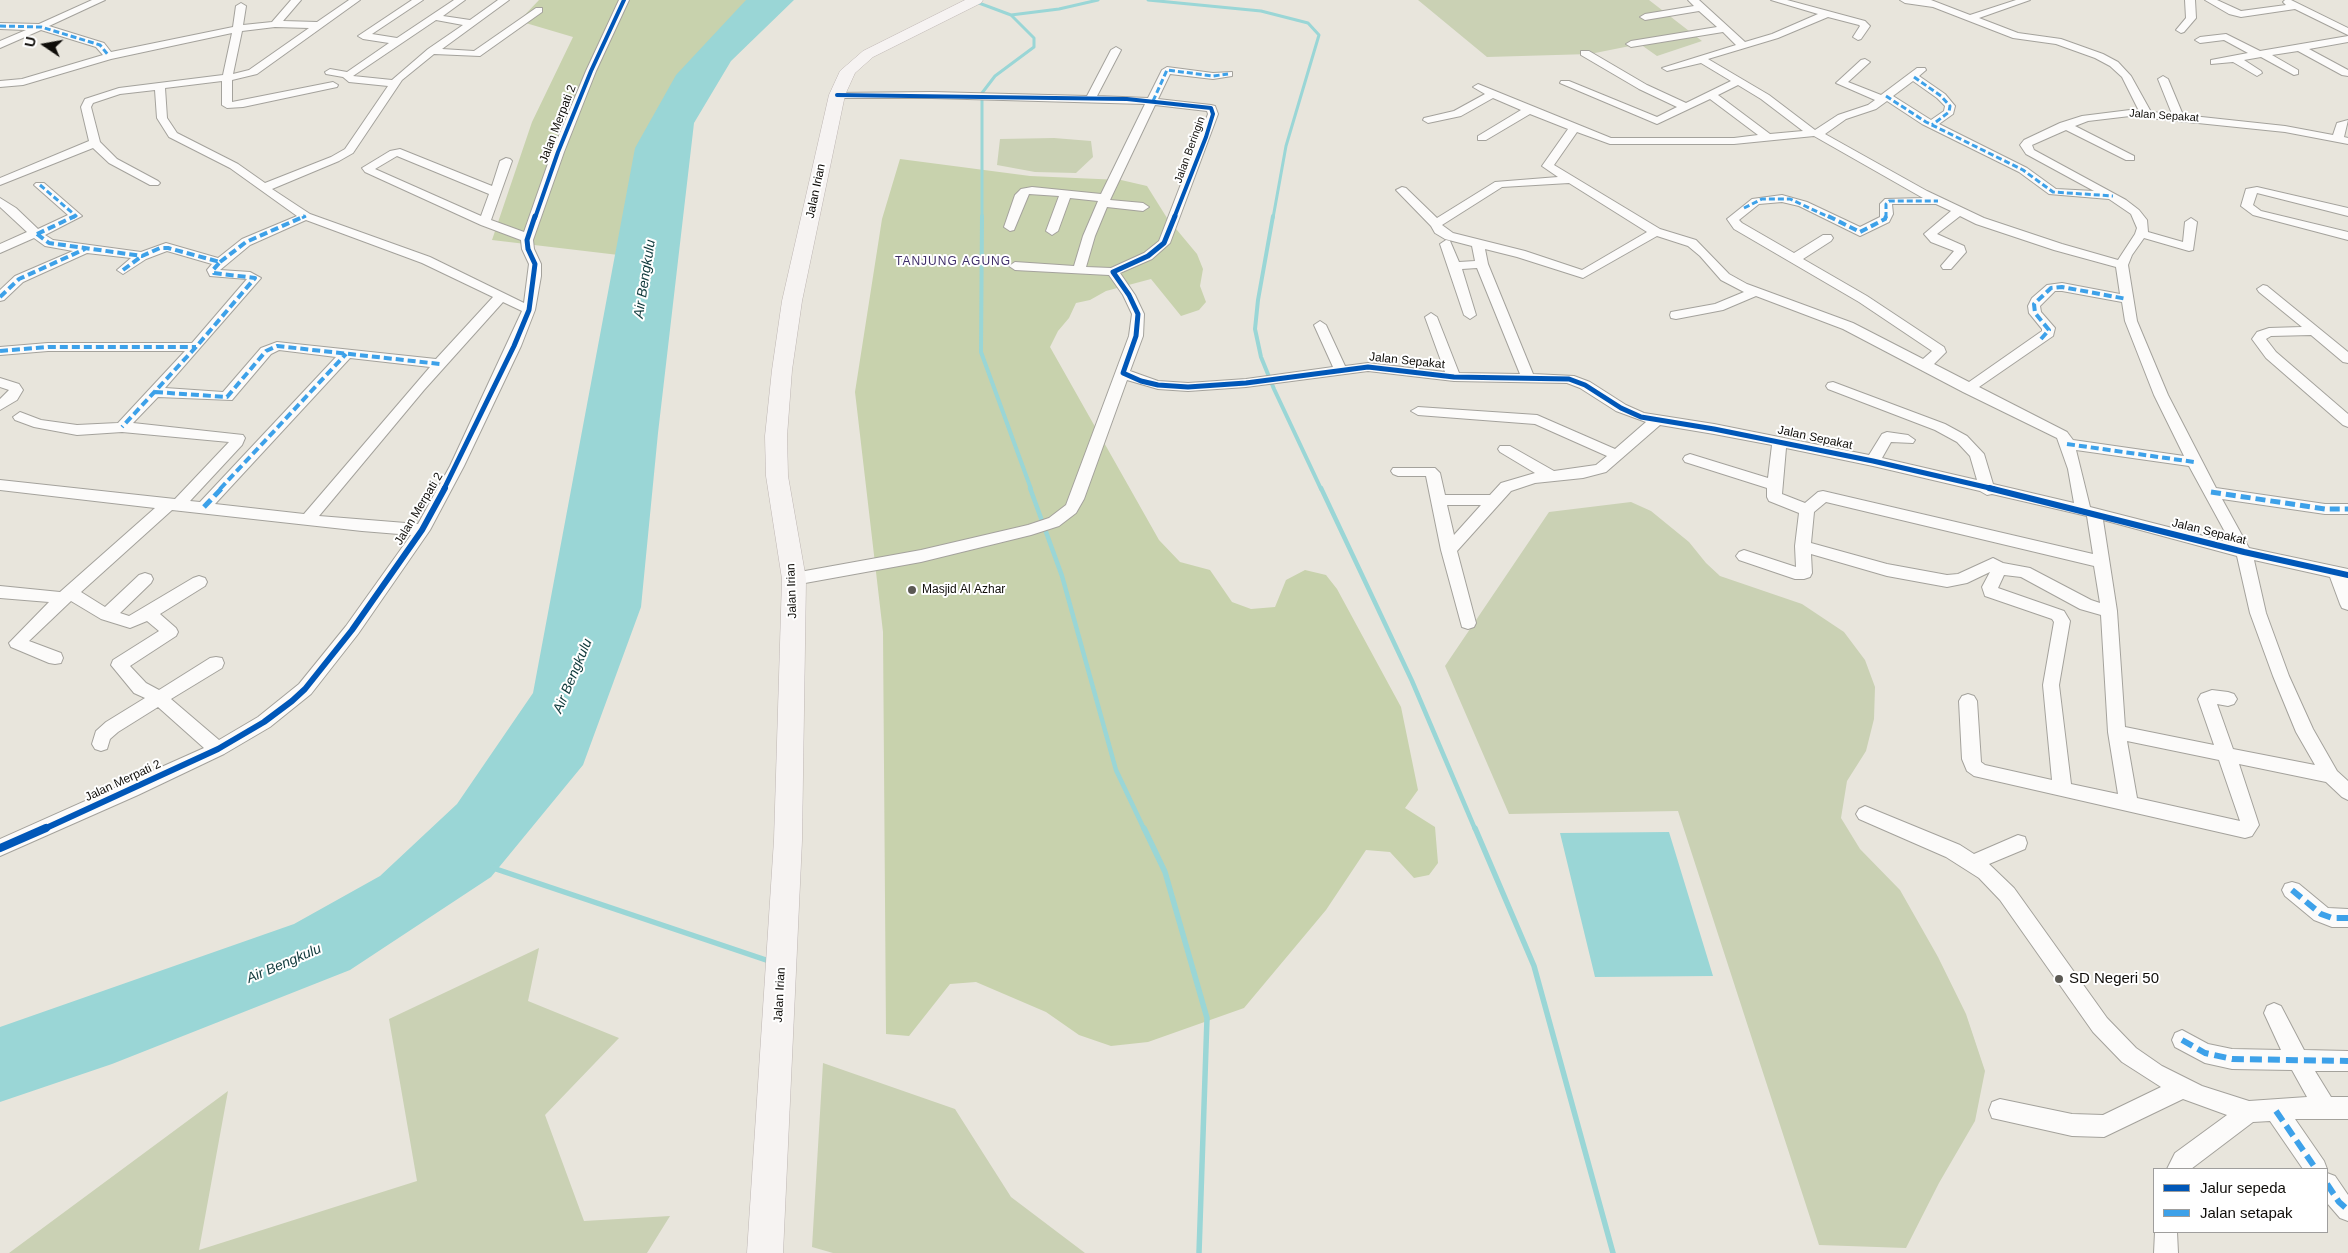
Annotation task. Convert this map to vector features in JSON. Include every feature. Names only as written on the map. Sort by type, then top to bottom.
[{"type":"main road","name":"Jalan Irian","points":[[765,1253],[787,850],[794,579],[777,476],[778,408],[792,301],[837,95],[848,71],[860,59],[970,3]]},
{"type":"street","points":[[0,45],[100,0]]},
{"type":"street","points":[[276,24],[296,0]]},
{"type":"street","points":[[154,183],[113,161],[95,143],[86,107],[88,101],[120,91],[247,74],[259,69],[355,0]]},
{"type":"street","points":[[398,42],[363,36],[418,0]]},
{"type":"street","points":[[330,72],[348,75],[460,0]]},
{"type":"street","points":[[264,188],[335,159],[349,151],[393,83],[432,51],[504,0]]},
{"type":"street","name":"Jalan Merpati 2","points":[[0,848],[132,790],[218,749],[264,722],[292,702],[352,630],[422,530],[482,416],[529,310],[536,270],[528,249],[528,238],[558,152],[590,71],[624,0]]},
{"type":"street","points":[[1693,0],[1743,46]]},
{"type":"street","points":[[1776,0],[1864,24],[1865,26],[1858,37]]},
{"type":"street","points":[[1812,9],[1820,0]]},
{"type":"street","points":[[1905,0],[1933,6]]},
{"type":"street","points":[[1922,0],[1933,6],[2018,36],[2061,42],[2107,60],[2126,76],[2146,113]]},
{"type":"street","points":[[1988,0],[2004,7]]},
{"type":"street","points":[[1968,19],[2025,0]]},
{"type":"street","points":[[2181,30],[2191,18],[2190,0]]},
{"type":"street","points":[[2210,0],[2232,12],[2241,14],[2296,6]]},
{"type":"street","points":[[2283,0],[2348,34]]},
{"type":"street","points":[[241,6],[228,78],[226,101],[231,105],[333,86]]},
{"type":"street","points":[[1645,17],[1701,8]]},
{"type":"street","points":[[432,51],[476,54],[539,10]]},
{"type":"street","points":[[1667,68],[1702,60],[1704,57],[1775,36],[1828,14]]},
{"type":"street","points":[[434,17],[471,23]]},
{"type":"street","points":[[0,84],[24,82],[109,56],[238,29],[276,24],[319,25]]},
{"type":"street","points":[[0,26],[41,28],[94,42],[100,45],[109,56]]},
{"type":"street","points":[[1631,44],[1726,29]]},
{"type":"street","points":[[2215,62],[2300,48],[2348,34]]},
{"type":"street","points":[[2200,40],[2226,37],[2294,72]]},
{"type":"street","points":[[2300,48],[2346,73]]},
{"type":"street","points":[[1091,98],[1116,50]]},
{"type":"street","points":[[1585,53],[1643,87],[1686,107]]},
{"type":"street","points":[[2236,59],[2257,73]]},
{"type":"street","points":[[1702,60],[1766,97],[1814,133],[1958,211],[2018,235],[2122,265]]},
{"type":"street","points":[[1865,62],[1842,83],[1884,98],[1932,125],[2023,170],[2053,192],[2113,196]]},
{"type":"street","points":[[1079,270],[1089,236],[1104,201],[1168,70],[1213,76],[1228,74]]},
{"type":"street","points":[[1478,87],[1529,110],[1601,138],[1618,142],[1688,142],[1768,138],[1814,133],[1842,117],[1872,107],[1918,74],[1950,106],[1949,112],[1932,125]]},
{"type":"street","points":[[348,75],[349,79],[393,83]]},
{"type":"street","points":[[2164,79],[2178,116]]},
{"type":"street","points":[[1565,83],[1654,121],[1661,120],[1712,96],[1739,81]]},
{"type":"street","points":[[160,86],[162,118],[168,130],[178,138],[234,166],[306,216],[426,260],[529,310]]},
{"type":"street","name":"Jalan Beringin","points":[[837,95],[932,94],[981,97],[1091,98],[1153,101],[1209,108],[1213,114],[1164,243],[1148,256],[1113,272]]},
{"type":"street","points":[[1428,120],[1457,114],[1492,94]]},
{"type":"street","points":[[1712,96],[1768,138]]},
{"type":"street","points":[[1482,138],[1529,110]]},
{"type":"street","name":"Jalan Sepakat","points":[[2141,234],[2143,224],[2138,216],[2113,196],[2028,149],[2026,145],[2028,142],[2064,125],[2093,116],[2146,113],[2285,128],[2343,139]]},
{"type":"street","points":[[2343,139],[2340,126],[2348,123]]},
{"type":"street","points":[[2064,125],[2130,158]]},
{"type":"street","points":[[1574,128],[1548,165],[1570,180],[1656,232],[1692,243],[1704,252],[1730,280],[1755,292],[1834,320],[2058,433],[2064,438],[2068,444],[2101,562],[2108,611],[2117,732],[2129,803]]},
{"type":"street","points":[[0,182],[95,143]]},
{"type":"street","points":[[495,192],[400,152],[394,153],[368,168],[485,222],[528,238]]},
{"type":"street","points":[[485,222],[506,161]]},
{"type":"street","points":[[1436,224],[1497,185],[1570,180]]},
{"type":"street","points":[[1506,183],[1522,190]]},
{"type":"street","points":[[0,249],[76,216],[40,185]]},
{"type":"street","points":[[1402,190],[1436,224],[1439,230],[1449,236],[1536,258],[1583,274],[1656,232]]},
{"type":"street","points":[[2348,212],[2257,190],[2249,192],[2247,206],[2257,214],[2348,236]]},
{"type":"street","points":[[1010,226],[1021,195],[1025,191],[1066,194],[1144,207]]},
{"type":"street","points":[[1052,231],[1066,194]]},
{"type":"street","points":[[1925,366],[1940,352],[1939,350],[1863,299],[1738,226],[1734,221],[1734,217],[1756,201],[1782,198],[1803,204],[1860,232],[1885,219],[1887,214],[1886,204],[1889,201],[1938,201]]},
{"type":"street","points":[[0,201],[36,234],[49,243],[142,256]]},
{"type":"street","points":[[1946,266],[1960,250],[1935,239],[1930,234],[1958,211]]},
{"type":"street","points":[[122,427],[196,347],[255,278],[250,276],[214,274],[212,271],[242,244],[306,216]]},
{"type":"street","points":[[2192,222],[2189,247],[2141,234],[2126,255],[2122,265],[2131,321],[2155,382],[2194,462],[2244,552],[2258,612],[2281,676],[2305,732],[2332,776],[2348,792]]},
{"type":"street","points":[[1795,258],[1827,238]]},
{"type":"street","points":[[1446,244],[1455,266],[1470,316]]},
{"type":"street","points":[[1478,244],[1482,264],[1528,378]]},
{"type":"street","points":[[123,270],[142,256],[166,248],[220,262]]},
{"type":"street","points":[[0,297],[19,278],[69,258],[85,249]]},
{"type":"street","points":[[1455,266],[1482,264]]},
{"type":"street","points":[[794,579],[921,556],[1031,530],[1048,525],[1065,515],[1077,499],[1136,336],[1138,320],[1130,295],[1113,272],[1015,266]]},
{"type":"street","points":[[1968,388],[2048,333],[2049,328],[2038,317],[2034,306],[2036,301],[2051,288],[2062,287],[2127,299]]},
{"type":"street","points":[[2263,289],[2348,359]]},
{"type":"street","points":[[1676,315],[1718,307],[1755,292]]},
{"type":"street","points":[[308,519],[440,364],[501,296]]},
{"type":"street","points":[[1431,317],[1454,377]]},
{"type":"street","points":[[1320,325],[1340,369]]},
{"type":"street","points":[[2314,332],[2269,332],[2262,335],[2259,339],[2271,355],[2348,422]]},
{"type":"street","points":[[0,352],[57,347],[196,347]]},
{"type":"street","points":[[155,392],[227,397],[266,351],[273,347],[440,364]]},
{"type":"street","points":[[204,507],[346,354]]},
{"type":"street","name":"Jalan Sepakat","points":[[1123,373],[1149,383],[1177,386],[1246,383],[1340,369],[1378,367],[1454,377],[1574,380],[1627,411],[1657,420],[1873,461],[2343,575]]},
{"type":"street","points":[[0,382],[14,387],[16,390],[12,397],[0,406]]},
{"type":"street","points":[[1833,386],[1940,427],[1962,439],[1977,454],[1987,490]]},
{"type":"street","points":[[1418,411],[1537,420],[1617,455]]},
{"type":"street","points":[[20,417],[39,424],[77,430],[122,427],[238,438],[230,449],[175,504],[67,595],[17,643],[55,658]]},
{"type":"street","points":[[1449,550],[1493,500],[1514,483],[1597,470],[1657,420]]},
{"type":"street","points":[[1873,461],[1887,437],[1908,440]]},
{"type":"street","points":[[1779,442],[1775,498],[1807,510]]},
{"type":"street","points":[[2068,444],[2194,462]]},
{"type":"street","points":[[1504,449],[1551,476]]},
{"type":"street","points":[[1690,459],[1775,485]]},
{"type":"street","points":[[1398,471],[1432,472],[1449,550],[1468,623]]},
{"type":"street","points":[[0,485],[422,530]]},
{"type":"street","points":[[2210,492],[2325,509],[2348,509]]},
{"type":"street","points":[[1744,556],[1803,573],[1805,570],[1803,546],[1807,510],[1823,496],[2101,562]]},
{"type":"street","points":[[1438,500],[1493,500]]},
{"type":"street","points":[[1803,546],[1893,572],[1947,581],[1961,579],[1990,564],[1998,568],[2024,572],[2086,606],[2108,611]]},
{"type":"street","points":[[1998,568],[1989,589],[1991,592],[2054,612],[2062,621],[2051,685],[2062,788]]},
{"type":"street","points":[[2343,575],[2348,604]]},
{"type":"street","points":[[108,615],[145,579]]},
{"type":"street","points":[[0,592],[67,595],[108,615],[130,622],[149,613],[199,582]]},
{"type":"street","points":[[149,613],[170,632],[119,665],[140,688],[159,698],[190,727],[218,749]]},
{"type":"street","points":[[101,744],[100,740],[106,732],[216,663]]},
{"type":"street","points":[[1968,701],[1973,766],[1988,772],[2241,830],[2249,828],[2248,817],[2207,699],[2212,697],[2228,699]]},
{"type":"street","points":[[2117,732],[2332,776]]},
{"type":"street","points":[[1865,814],[1953,851],[1975,863],[2007,894],[2100,1025],[2115,1043],[2140,1063],[2182,1088],[2220,1104],[2249,1112],[2325,1107],[2348,1108]]},
{"type":"street","points":[[1975,863],[1990,854],[2018,843]]},
{"type":"street","points":[[2292,890],[2321,914],[2332,918],[2348,918]]},
{"type":"street","points":[[2274,1013],[2298,1061],[2325,1107]]},
{"type":"street","points":[[2182,1040],[2205,1053],[2223,1058],[2348,1061]]},
{"type":"street","points":[[2000,1110],[2072,1125],[2104,1126],[2182,1088]]},
{"type":"street","points":[[2276,1111],[2315,1168]]},
{"type":"street","points":[[2178,1168],[2182,1161],[2249,1112]]},
{"type":"street","points":[[2328,1186],[2339,1202],[2348,1210]]},
{"type":"street","points":[[2166,1233],[2166,1253]]},
{"type":"green space","points":[[539,0],[755,0],[627,256],[492,240],[532,122],[573,37],[519,21]]},
{"type":"green space","points":[[1418,0],[1649,0],[1702,41],[1657,56],[1640,44],[1590,54],[1487,57]]},
{"type":"green space","points":[[1054,138],[1091,141],[1093,157],[1076,173],[1035,172],[997,165],[1000,139]]},
{"type":"green space","points":[[900,159],[1030,176],[1121,180],[1147,186],[1167,218],[1197,254],[1203,269],[1200,286],[1206,302],[1199,310],[1181,316],[1151,279],[1106,291],[1090,300],[1076,303],[1069,318],[1058,331],[1050,347],[1159,540],[1180,562],[1210,570],[1232,602],[1251,609],[1275,607],[1286,580],[1305,570],[1326,575],[1337,589],[1401,707],[1418,790],[1405,808],[1435,827],[1438,863],[1429,875],[1414,878],[1390,852],[1366,850],[1326,910],[1244,1008],[1148,1042],[1111,1046],[1079,1035],[1046,1012],[976,982],[950,984],[909,1036],[886,1034],[883,632],[855,392],[882,219]]},
{"type":"green space","points":[[1631,502],[1651,511],[1689,542],[1706,563],[1720,576],[1802,604],[1844,632],[1865,660],[1875,687],[1874,719],[1866,751],[1847,781],[1841,818],[1860,849],[1900,890],[1938,957],[1966,1014],[1985,1071],[1975,1121],[1939,1183],[1906,1248],[1819,1245],[1678,811],[1509,814],[1445,666],[1549,512]]},
{"type":"green space","points":[[539,948],[528,1001],[619,1038],[545,1115],[584,1221],[670,1216],[647,1253],[9,1253],[228,1091],[199,1250],[417,1181],[389,1019]]},
{"type":"green space","points":[[823,1063],[955,1109],[1011,1197],[1085,1253],[833,1253],[812,1247]]},
{"type":"water","name":"Air Bengkulu","points":[[746,0],[794,0],[731,61],[694,123],[658,433],[641,607],[583,765],[491,877],[350,970],[112,1064],[0,1102],[0,1027],[294,924],[380,876],[457,804],[533,693],[635,148],[676,75]]},
{"type":"water","points":[[1669,832],[1713,976],[1595,977],[1560,833]]},
{"type":"waterway","points":[[971,0],[1011,15]]},
{"type":"waterway","points":[[1011,15],[1059,9],[1098,0]]},
{"type":"waterway","points":[[1148,0],[1261,11],[1308,23],[1319,35],[1286,146],[1273,218]]},
{"type":"waterway","points":[[982,216],[982,93],[995,76],[1034,47],[1034,38],[1011,15]]},
{"type":"waterway","points":[[982,216],[981,352],[1031,489]]},
{"type":"waterway","points":[[1273,216],[1258,300],[1255,329],[1261,357],[1274,389],[1321,489]]},
{"type":"waterway","points":[[1030,488],[1062,576],[1116,770],[1144,829]]},
{"type":"waterway","points":[[1321,488],[1412,681],[1475,829]]},
{"type":"waterway","points":[[1144,828],[1165,872],[1207,1018],[1199,1253]]},
{"type":"waterway","points":[[1475,828],[1534,966],[1613,1253]]},
{"type":"waterway","points":[[493,868],[772,962]]},
{"type":"marked path","points":[[0,26],[41,27],[100,45],[109,56]]},
{"type":"marked path","points":[[1153,101],[1167,70],[1213,76],[1228,74]]},
{"type":"marked path","points":[[1914,77],[1941,96],[1950,106],[1949,112],[1932,125]]},
{"type":"marked path","points":[[1886,96],[1926,122],[2023,170],[2053,192],[2113,196]]},
{"type":"marked path","points":[[37,234],[76,216],[40,185]]},
{"type":"marked path","points":[[1744,208],[1762,199],[1790,199],[1860,232],[1885,219],[1887,214],[1886,204],[1889,201],[1938,201]]},
{"type":"marked path","points":[[220,262],[246,242],[306,216]]},
{"type":"marked path","points":[[37,234],[49,243],[142,256],[160,248],[168,248],[220,262],[213,270],[214,273],[255,278],[196,347],[122,427]]},
{"type":"marked path","points":[[0,297],[19,279],[69,258],[85,249]]},
{"type":"marked path","points":[[123,270],[142,256]]},
{"type":"marked path","points":[[2041,339],[2049,330],[2035,313],[2034,304],[2051,288],[2062,287],[2127,299]]},
{"type":"marked path","points":[[155,392],[227,397],[266,351],[277,346],[440,364]]},
{"type":"marked path","points":[[0,351],[48,347],[196,347]]},
{"type":"marked path","points":[[204,507],[346,354]]},
{"type":"marked path","points":[[2067,444],[2194,462]]},
{"type":"marked path","points":[[2211,492],[2325,509],[2348,509]]},
{"type":"marked path","points":[[2292,890],[2321,914],[2332,918],[2348,918]]},
{"type":"marked path","points":[[2182,1040],[2205,1053],[2232,1059],[2348,1061]]},
{"type":"marked path","points":[[2276,1111],[2315,1168]]},
{"type":"marked path","points":[[2328,1186],[2339,1202],[2348,1210]]},
{"type":"cycle path","points":[[0,848],[132,790],[218,749],[264,722],[305,689],[352,630],[422,530],[457,466],[514,346],[529,310],[535,276],[535,264],[528,249],[527,240],[558,152],[591,71],[624,0]]},
{"type":"cycle path","points":[[837,95],[1127,99],[1211,108],[1213,114],[1206,137],[1164,243],[1148,256],[1113,272],[1129,295],[1138,314],[1136,336],[1123,373],[1141,381],[1158,385],[1188,387],[1246,383],[1368,367],[1454,377],[1569,379],[1585,385],[1621,408],[1641,417],[1714,429],[1873,461],[2083,510],[2244,552],[2348,575]]},
{"type":"place","name":"Masjid Al Azhar","points":[[912,590]]},
{"type":"place","name":"SD Negeri 50","points":[[2059,979]]},
{"type":"district","name":"TANJUNG AGUNG","points":[[953,262]]}]
